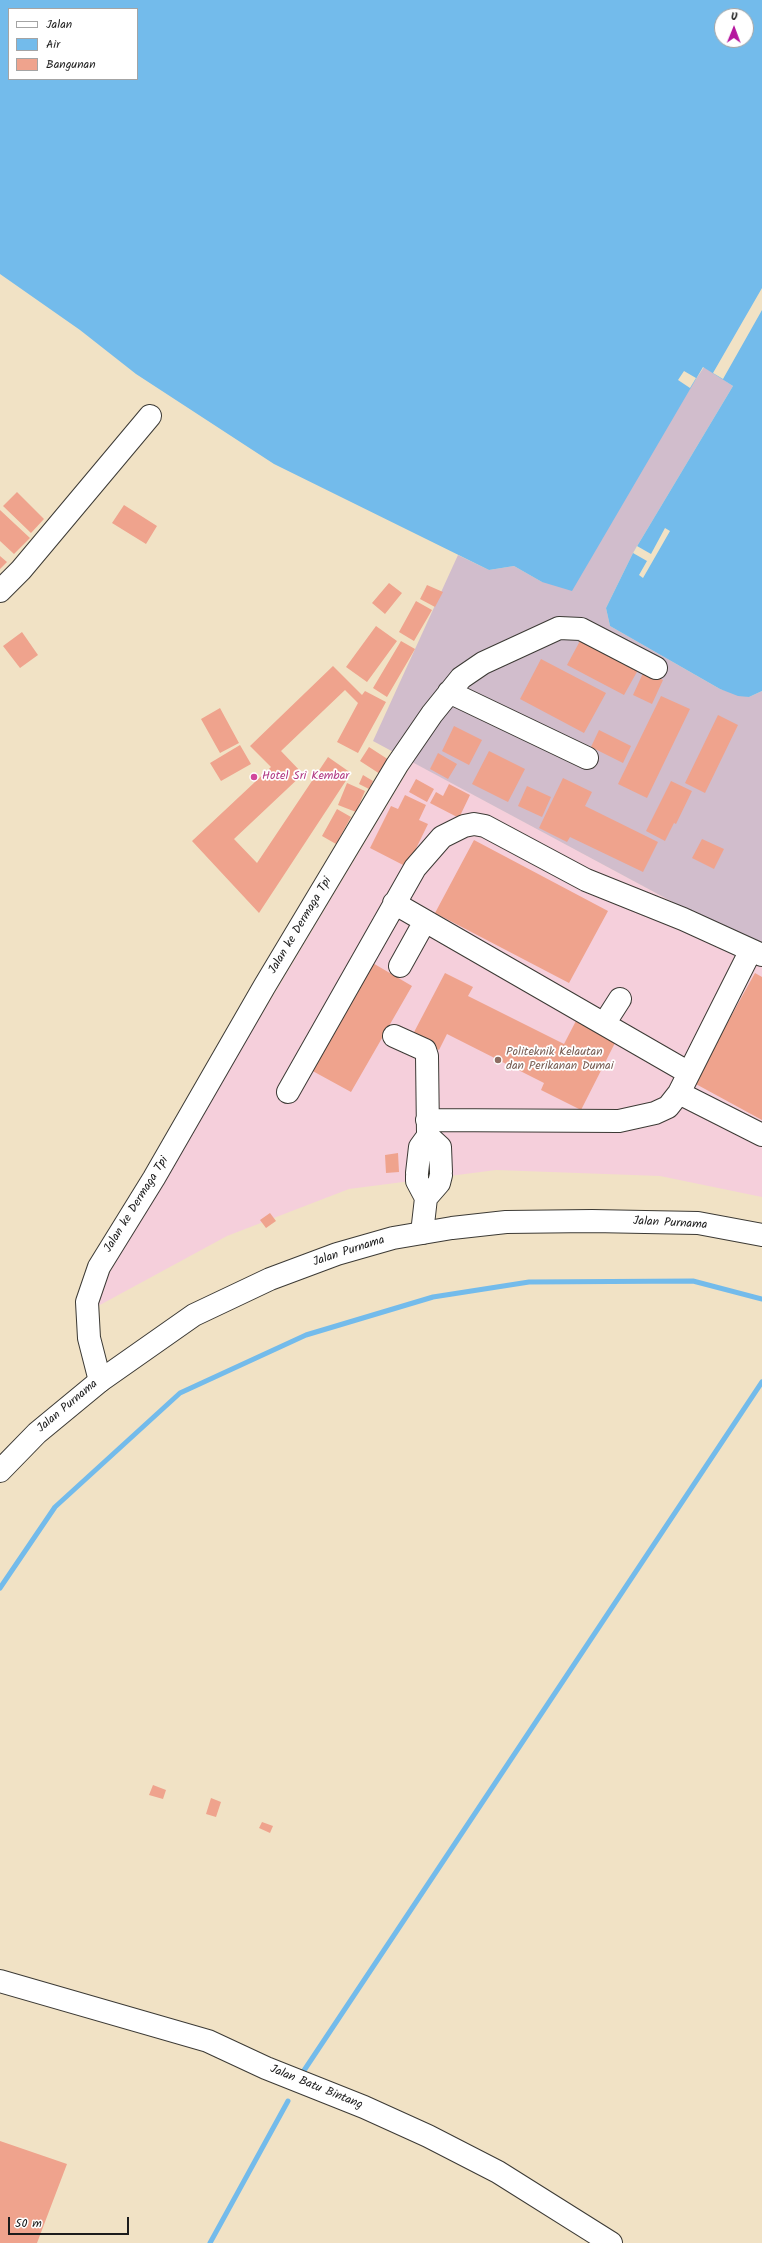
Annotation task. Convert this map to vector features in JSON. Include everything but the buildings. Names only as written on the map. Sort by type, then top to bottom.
[{"type":"street","points":[[0,592],[150,416]]},
{"type":"street","name":"Jalan ke Dermaga Tpi","points":[[100,1381],[89,1338],[87,1302],[99,1267],[154,1178],[264,987],[397,765],[412,741],[449,692],[461,678],[483,663],[559,628],[581,629],[656,668]]},
{"type":"street","points":[[449,692],[588,758]]},
{"type":"street","points":[[288,1092],[415,868],[442,837],[454,829],[474,824],[485,826],[586,880],[757,952],[679,1093],[668,1107],[655,1113],[619,1121],[427,1128]]},
{"type":"street","points":[[394,903],[689,1073]]},
{"type":"street","points":[[400,966],[425,921]]},
{"type":"street","points":[[604,1024],[620,999]]},
{"type":"street","points":[[394,1036],[425,1050],[427,1056],[427,1128],[420,1147],[417,1174],[417,1181],[426,1198]]},
{"type":"street","points":[[679,1093],[762,1135]]},
{"type":"street","points":[[422,1232],[426,1198],[439,1182],[441,1174],[440,1147],[427,1128]]},
{"type":"street","name":"Jalan Purnama","points":[[0,1471],[37,1434],[100,1381],[194,1315],[270,1279],[337,1254],[393,1238],[422,1232],[506,1222],[592,1220],[698,1223],[762,1235]]},
{"type":"street","name":"Jalan Batu Bintang","points":[[0,1981],[208,2041],[266,2068],[364,2107],[428,2136],[498,2172],[611,2243]]},
{"type":"shaded area","points":[[704,367],[733,386],[633,553],[606,608],[610,626],[720,689],[749,697],[762,691],[762,950],[373,741],[458,555],[489,570],[514,566],[542,582],[690,388]]},
{"type":"shaded area","name":"Politeknik Kelautan dan Perikanan Dumai","points":[[413,762],[762,950],[762,1197],[660,1176],[496,1170],[349,1189],[227,1236],[87,1312],[158,1188]]},
{"type":"water","points":[[0,0],[762,0],[762,691],[749,697],[738,696],[720,689],[610,626],[606,608],[633,553],[733,386],[703,367],[572,591],[542,582],[514,566],[489,570],[274,464],[136,374],[80,330],[0,274]]},
{"type":"pier","points":[[762,288],[762,310],[723,379],[713,373]]},
{"type":"pier","points":[[684,371],[696,378],[690,388],[678,380]]},
{"type":"pier","points":[[665,528],[670,531],[643,578],[639,575],[647,561],[633,553],[637,546],[651,554]]},
{"type":"waterway","points":[[0,1588],[55,1507],[180,1393],[306,1335],[433,1297],[529,1282],[693,1281],[762,1299]]},
{"type":"waterway","points":[[301,2075],[762,1382]]},
{"type":"waterway","points":[[210,2243],[288,2101]]},
{"type":"place","name":"Hotel Sri Kembar","points":[[254,777]]},
{"type":"place","name":"Politeknik Kelautan dan Perikanan Dumai","points":[[498,1060]]}]
